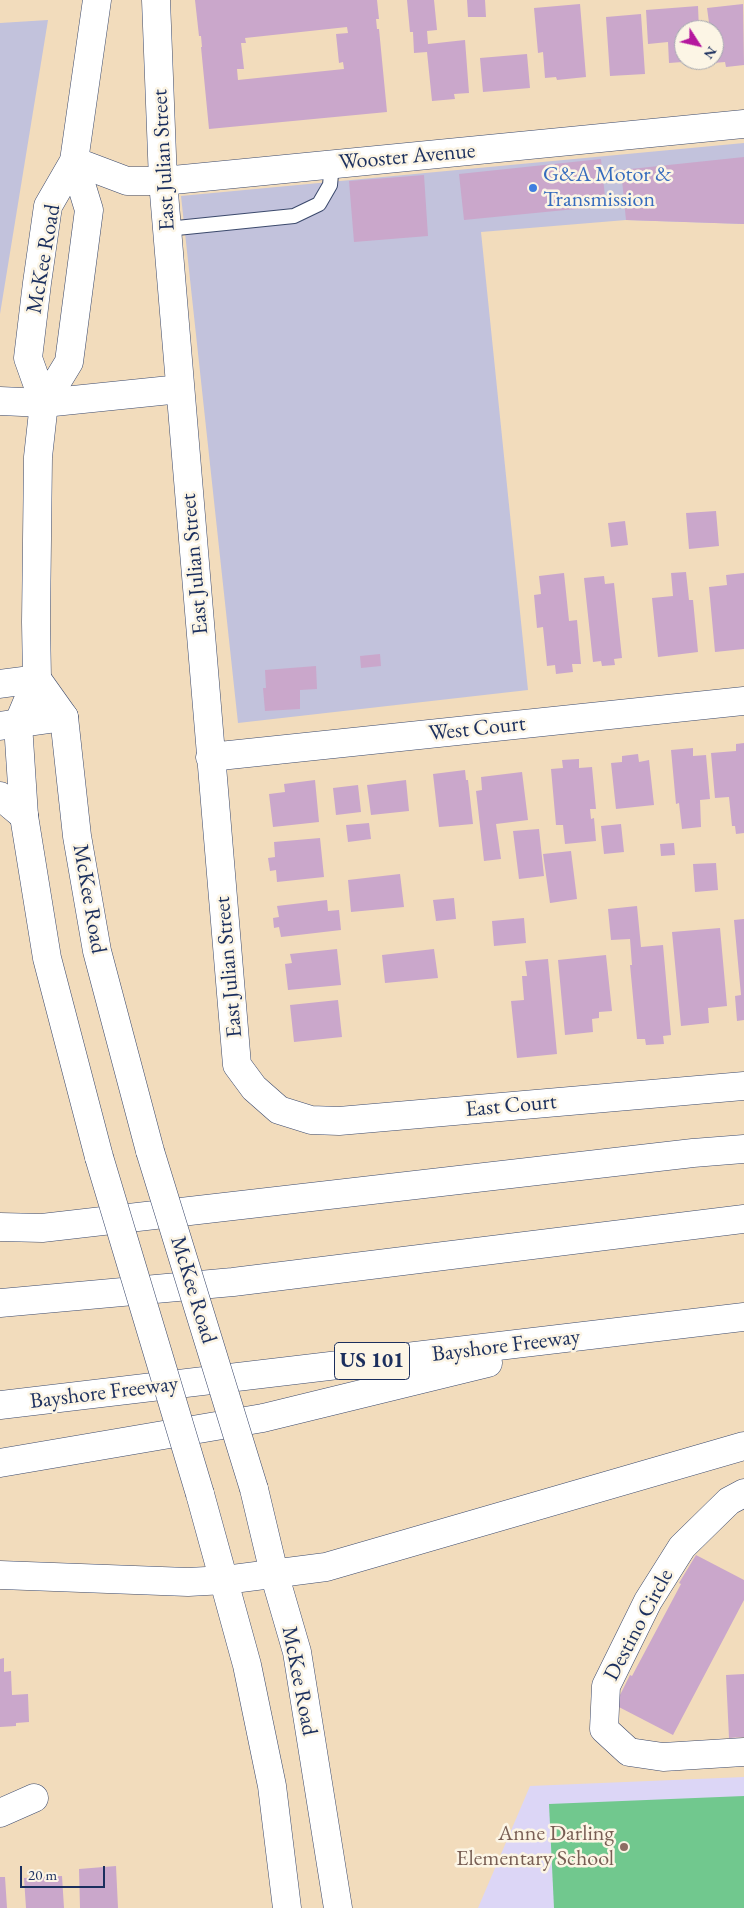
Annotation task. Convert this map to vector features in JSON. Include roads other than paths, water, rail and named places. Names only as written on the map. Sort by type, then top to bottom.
[{"type":"main road","points":[[74,161],[97,0]]},
{"type":"main road","name":"East Julian Street","points":[[156,0],[163,181],[237,1065],[254,1088],[279,1110]]},
{"type":"main road","name":"Wooster Avenue","points":[[74,161],[127,181],[163,181],[744,124]]},
{"type":"main road","name":"McKee Road","points":[[44,403],[28,358],[37,282],[48,206],[74,161]]},
{"type":"main road","name":"McKee Road","points":[[74,161],[89,210],[69,362],[44,403],[38,457],[36,501],[37,679],[9,725],[48,958],[99,1157],[200,1494],[247,1665],[272,1786],[287,1908]]},
{"type":"main road","points":[[0,401],[44,403],[180,389]]},
{"type":"main road","points":[[0,684],[37,679]]},
{"type":"main road","name":"McKee Road","points":[[37,679],[64,717],[77,836],[97,951],[150,1151],[254,1489],[274,1573],[298,1652],[338,1908]]},
{"type":"main road","name":"West Court","points":[[210,757],[744,701]]},
{"type":"main road","points":[[9,725],[64,717]]},
{"type":"main road","points":[[0,796],[24,816]]},
{"type":"main road","name":"East Court","points":[[279,1110],[311,1120],[339,1121],[744,1086]]},
{"type":"main road","points":[[0,1227],[42,1228],[693,1152],[744,1149]]},
{"type":"main road","points":[[0,1303],[232,1282],[744,1219]]},
{"type":"main road","name":"Bayshore Freeway","points":[[0,1405],[744,1317]]},
{"type":"main road","points":[[0,1463],[263,1418],[602,1335]]},
{"type":"main road","points":[[0,1575],[188,1582],[225,1580],[326,1567],[744,1446]]},
{"type":"main road","name":"Destino Circle","points":[[744,1493],[729,1501],[682,1547],[648,1601],[606,1686],[604,1729],[629,1752],[663,1757],[744,1752]]},
{"type":"main road","points":[[0,1813],[34,1798]]},
{"type":"lane","points":[[167,230],[294,216],[319,204],[330,185],[332,164]]},
{"type":"place","name":"G&A Motor & Transmission","points":[[533,188]]},
{"type":"place","name":"Anne Darling Elementary School","points":[[624,1847]]}]
